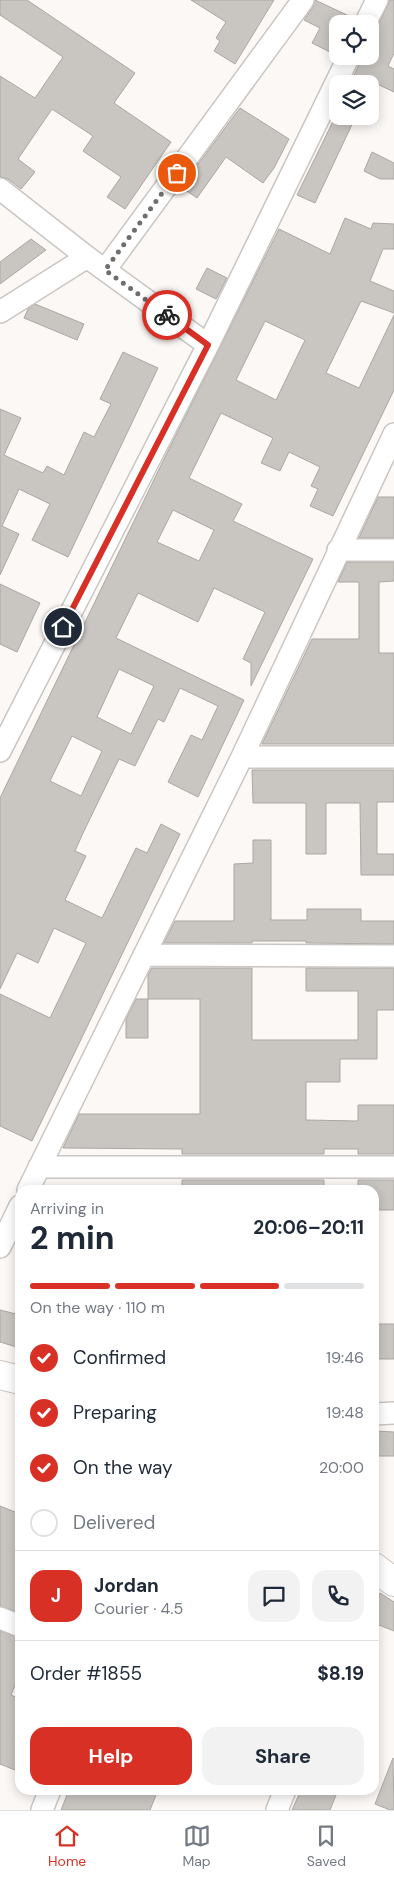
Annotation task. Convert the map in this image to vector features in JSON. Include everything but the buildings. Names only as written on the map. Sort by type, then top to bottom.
[{"type":"street","points":[[105,270],[303,0]]},
{"type":"street","points":[[370,15],[377,0]]},
{"type":"street","points":[[0,750],[208,345],[345,65]]},
{"type":"street","points":[[0,189],[105,270],[208,345]]},
{"type":"street","points":[[0,312],[88,257]]},
{"type":"street","points":[[30,1185],[242,757],[394,434]]},
{"type":"street","points":[[338,550],[394,550]]},
{"type":"street","points":[[242,757],[394,757]]},
{"type":"street","points":[[144,954],[394,956]]},
{"type":"street","points":[[39,1167],[394,1167]]},
{"type":"street","points":[[0,1247],[15,1216]]},
{"type":"street","points":[[0,1375],[15,1379]]},
{"type":"street","points":[[379,1414],[394,1414]]},
{"type":"street","points":[[0,1618],[15,1624]]},
{"type":"street","points":[[42,1810],[48,1795]]},
{"type":"street","points":[[277,1810],[283,1795]]},
{"type":"way so far","points":[[167,315],[105,270],[177,173]]},
{"type":"route","points":[[63,627],[208,345],[167,315]]}]
